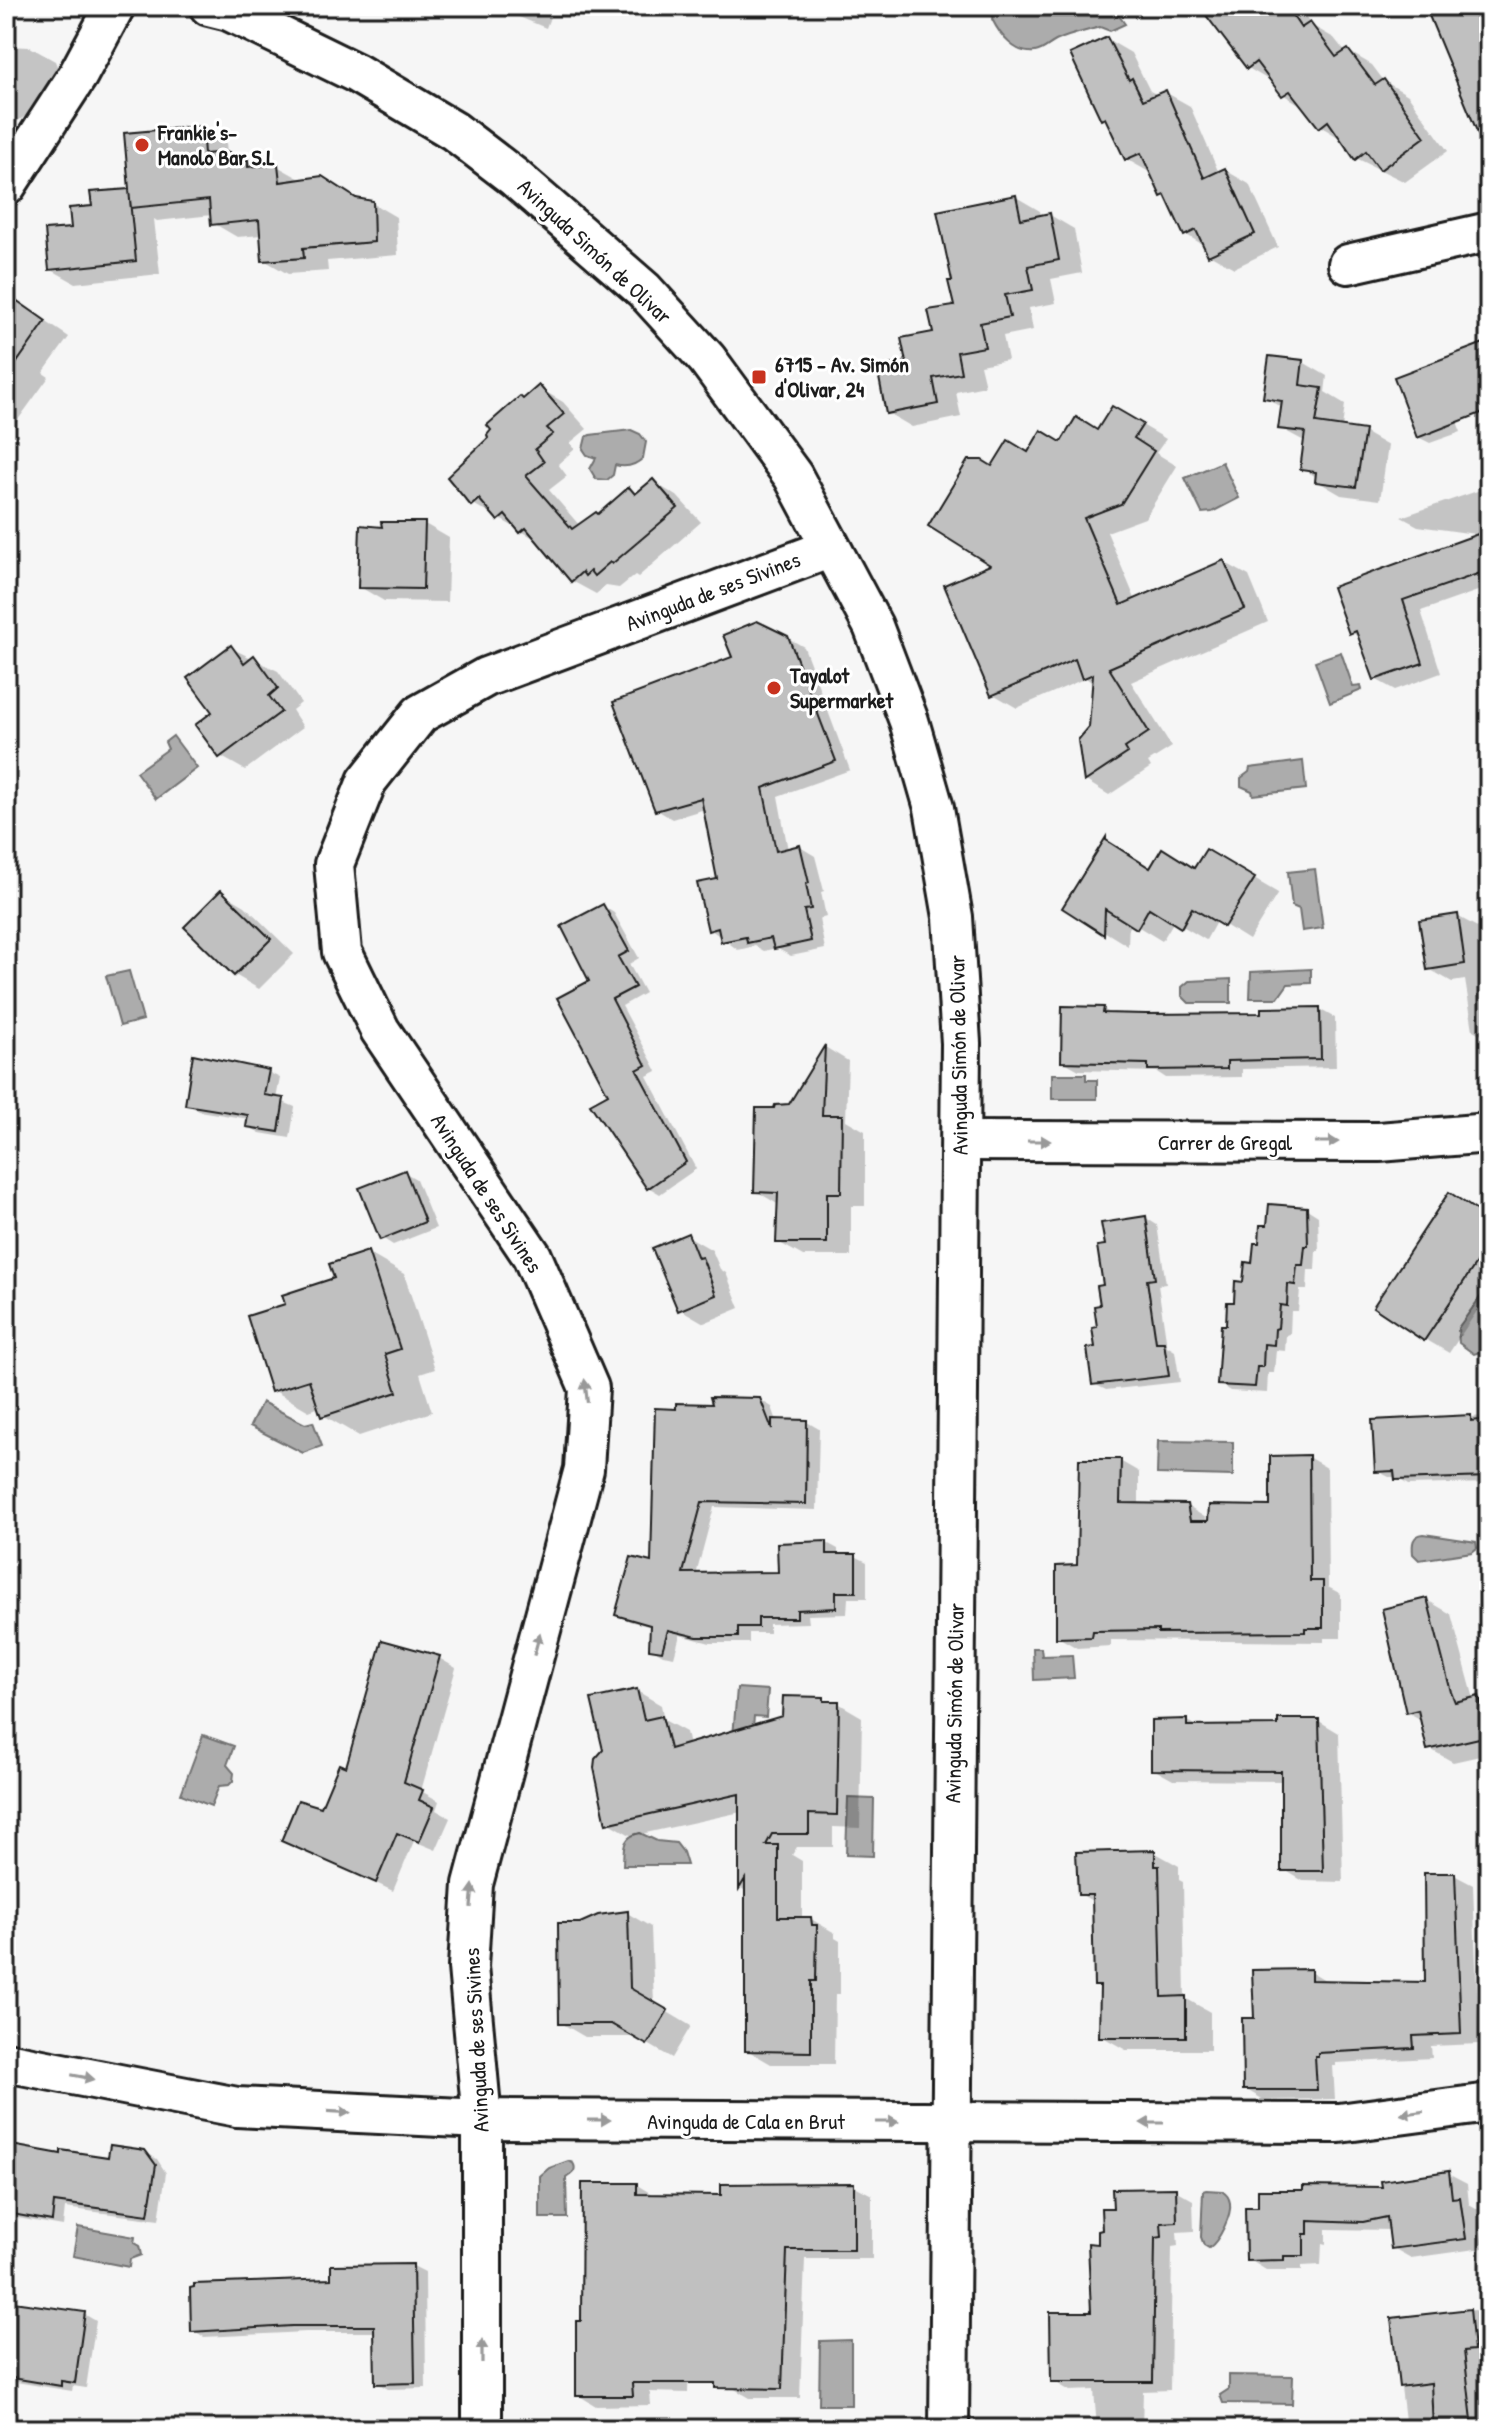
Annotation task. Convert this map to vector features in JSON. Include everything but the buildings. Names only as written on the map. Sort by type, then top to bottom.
[{"type":"street","points":[[6,186],[78,75],[115,6]]},
{"type":"street","name":"Avinguda Simón de Olivar","points":[[209,6],[229,11],[356,73],[454,131],[575,227],[644,290],[707,359],[793,476],[873,626],[909,721],[934,808],[953,917],[961,1043],[949,2429]]},
{"type":"street","points":[[1348,264],[1489,232]]},
{"type":"street","name":"Avinguda de ses Sivines","points":[[482,2429],[482,2119],[468,1967],[473,1884],[584,1469],[589,1388],[532,1256],[380,1030],[342,952],[334,864],[367,781],[420,714],[486,677],[831,548]]},
{"type":"street","name":"Carrer de Gregal","points":[[961,1141],[1379,1142],[1489,1133]]},
{"type":"street","name":"Avinguda de Cala en Brut","points":[[6,2062],[237,2107],[482,2119],[1339,2123],[1489,2103]]},
{"type":"shaded area","points":[[995,6],[1112,6],[1125,24],[1110,31],[1100,27],[1073,34],[1044,49],[1028,52],[1009,43],[999,31],[992,19]]},
{"type":"shaded area","points":[[631,430],[640,434],[646,442],[643,458],[630,466],[615,465],[613,475],[607,480],[596,479],[590,469],[596,458],[587,455],[583,449],[586,437]]},
{"type":"shaded area","points":[[1222,462],[1239,498],[1212,512],[1202,513],[1185,478]]},
{"type":"shaded area","points":[[1341,652],[1353,687],[1361,686],[1362,690],[1330,703],[1315,661]]},
{"type":"shaded area","points":[[173,736],[197,768],[156,799],[136,772],[168,749],[165,742]]},
{"type":"shaded area","points":[[1303,761],[1306,789],[1253,795],[1252,791],[1241,786],[1241,778],[1250,768]]},
{"type":"shaded area","points":[[1315,869],[1323,928],[1302,931],[1299,909],[1292,906],[1288,872]]},
{"type":"shaded area","points":[[1311,969],[1311,983],[1288,984],[1278,998],[1250,998],[1251,972]]},
{"type":"shaded area","points":[[129,971],[143,1020],[120,1026],[106,976]]},
{"type":"shaded area","points":[[1231,979],[1231,1003],[1189,1003],[1182,996],[1182,987],[1189,981]]},
{"type":"shaded area","points":[[1052,1074],[1086,1074],[1086,1080],[1097,1080],[1097,1099],[1052,1099]]},
{"type":"shaded area","points":[[1489,1285],[1489,1349],[1474,1354],[1459,1343],[1458,1328]]},
{"type":"shaded area","points":[[262,1402],[305,1424],[313,1422],[322,1446],[303,1453],[250,1426]]},
{"type":"shaded area","points":[[1158,1441],[1233,1442],[1233,1476],[1157,1474]]},
{"type":"shaded area","points":[[1424,1534],[1476,1542],[1477,1548],[1472,1552],[1419,1560],[1413,1554],[1413,1544],[1417,1536]]},
{"type":"shaded area","points":[[1033,1648],[1041,1648],[1042,1656],[1072,1655],[1074,1678],[1034,1680]]},
{"type":"shaded area","points":[[737,1688],[768,1690],[766,1717],[754,1716],[752,1738],[733,1737]]},
{"type":"shaded area","points":[[203,1735],[234,1746],[227,1765],[234,1773],[233,1781],[229,1785],[219,1786],[211,1806],[181,1794]]},
{"type":"shaded area","points":[[848,1798],[874,1799],[873,1856],[846,1855]]},
{"type":"shaded area","points":[[640,1833],[657,1841],[676,1843],[687,1865],[623,1865],[629,1837]]},
{"type":"shaded area","points":[[568,2161],[575,2168],[566,2178],[567,2218],[540,2218],[540,2176],[549,2168]]},
{"type":"shaded area","points":[[1203,2191],[1222,2191],[1230,2203],[1224,2227],[1209,2248],[1201,2237]]},
{"type":"shaded area","points":[[78,2227],[135,2237],[134,2243],[139,2246],[141,2255],[130,2259],[129,2267],[73,2256]]},
{"type":"shaded area","points":[[851,2340],[851,2405],[819,2405],[820,2341]]},
{"type":"shaded area","points":[[1229,2375],[1293,2376],[1292,2404],[1223,2403],[1220,2395],[1229,2389]]},
{"type":"place","name":"Frankie's- Manolo Bar S.L","points":[[142,145]]},
{"type":"place","name":"6715 - Av. Simón d'Olivar, 24","points":[[759,377]]},
{"type":"place","name":"Tayalot Supermarket","points":[[774,688]]}]
